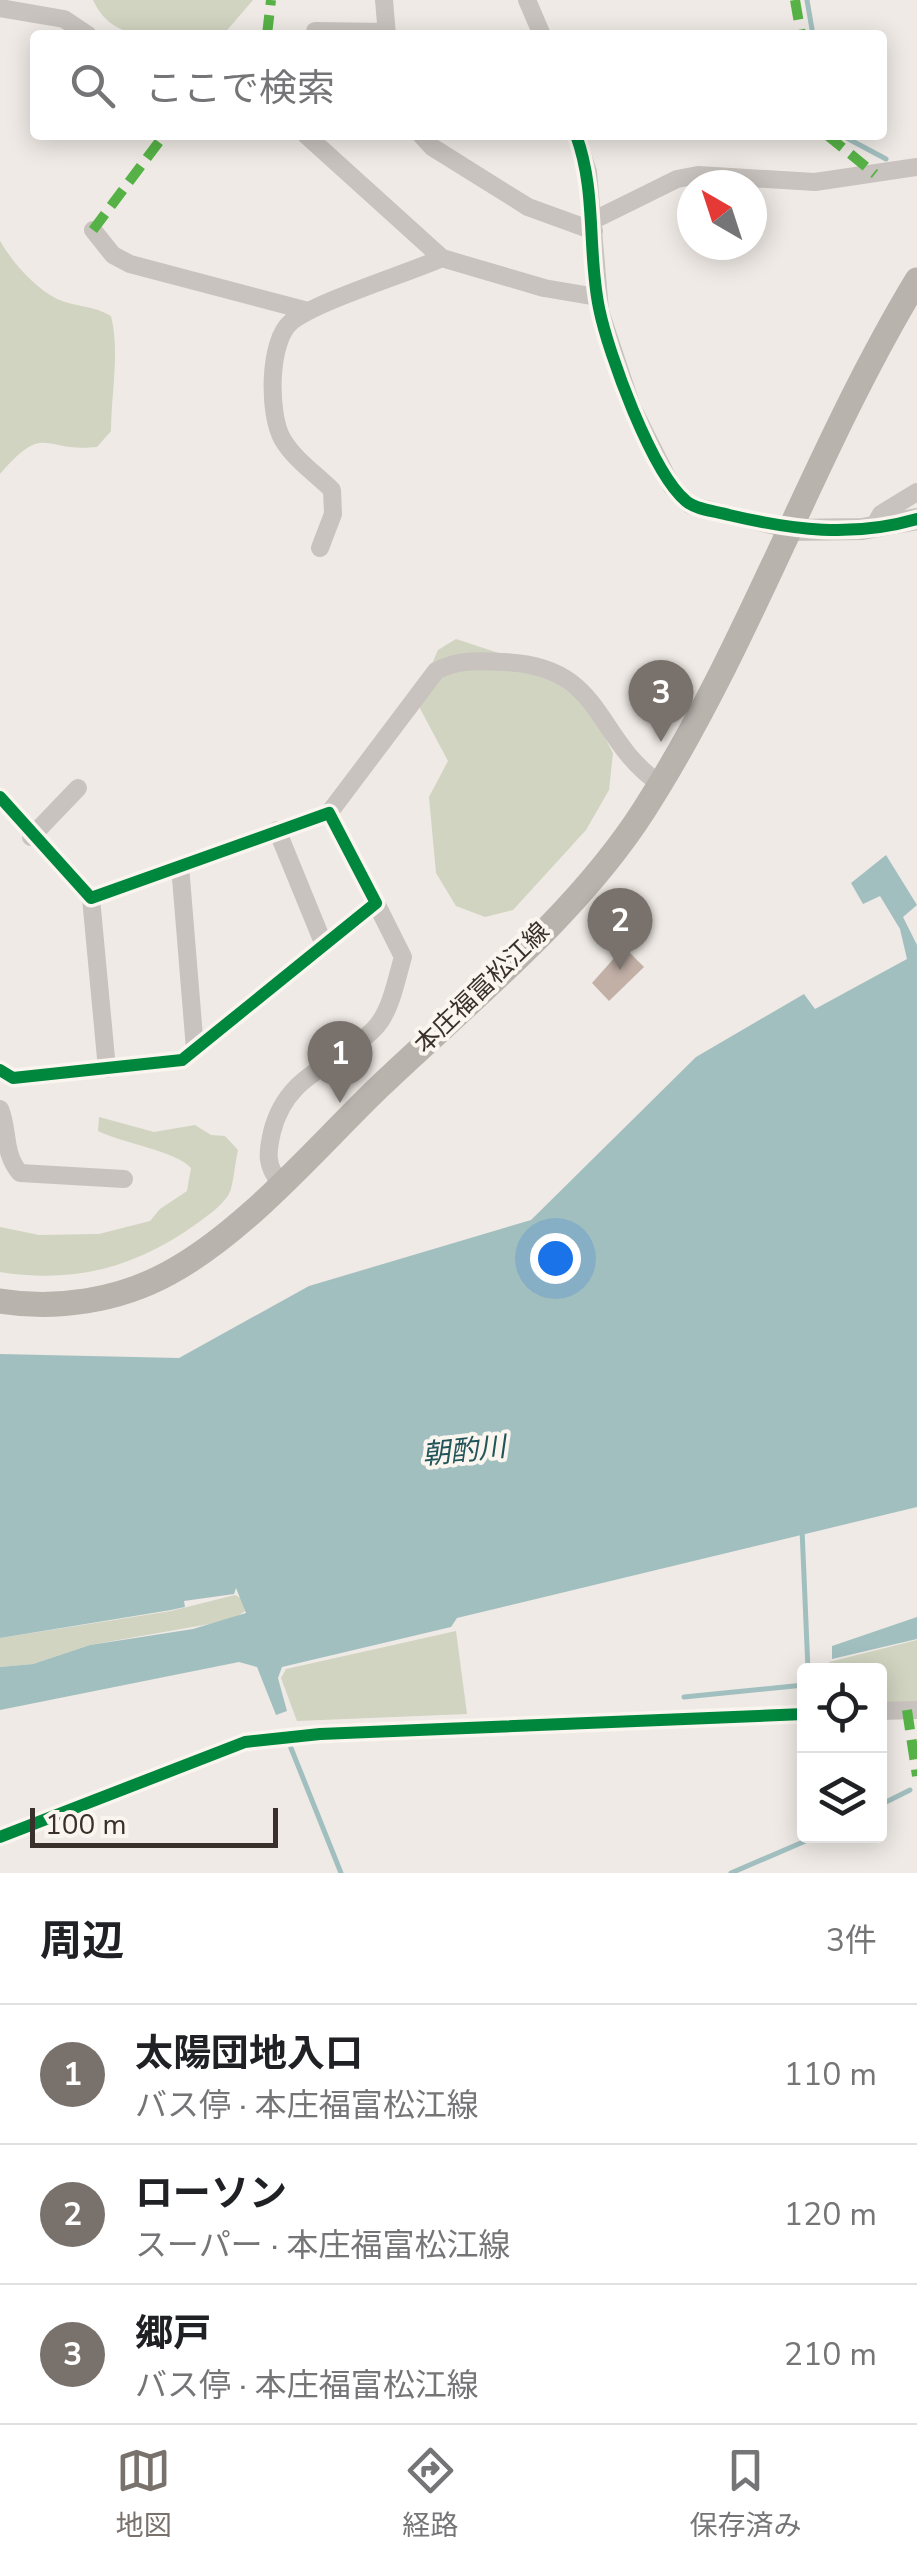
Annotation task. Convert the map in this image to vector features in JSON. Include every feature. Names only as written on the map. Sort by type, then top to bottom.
[{"type":"main road","name":"本庄福富松江線","points":[[0,1302],[68,1303],[146,1284],[205,1250],[280,1183],[579,892],[623,841],[660,784],[917,280]]},
{"type":"street","points":[[384,0],[387,30]]},
{"type":"street","points":[[528,0],[540,30]]},
{"type":"street","points":[[0,8],[64,19],[80,30]]},
{"type":"street","points":[[312,140],[442,258],[544,288],[598,297]]},
{"type":"street","points":[[426,140],[528,207],[594,225],[668,184],[698,175],[815,182],[917,167]]},
{"type":"street","points":[[578,140],[588,172],[598,297],[632,407],[672,486],[690,505],[791,530],[874,528],[917,519]]},
{"type":"street","points":[[93,230],[114,254],[130,264],[308,312]]},
{"type":"street","points":[[320,548],[334,514],[332,490],[284,443],[271,371],[287,324],[442,258]]},
{"type":"street","points":[[874,528],[881,514],[917,492]]},
{"type":"street","points":[[90,898],[329,813],[436,671],[456,660],[524,663],[576,684],[636,768],[660,784]]},
{"type":"street","points":[[32,837],[78,788]]},
{"type":"street","points":[[2,804],[70,872],[90,898],[107,1069]]},
{"type":"street","points":[[280,1183],[267,1154],[281,1104],[290,1090],[375,1028],[387,1009],[403,957],[329,813]]},
{"type":"street","points":[[277,830],[324,945]]},
{"type":"street","points":[[180,866],[196,1049]]},
{"type":"street","points":[[0,1070],[14,1078],[166,1064],[196,1049],[376,903]]},
{"type":"street","points":[[0,1109],[6,1126],[7,1151],[20,1172],[124,1179]]},
{"type":"street","points":[[887,1712],[917,1710]]},
{"type":"street","points":[[0,1837],[245,1742],[320,1734],[797,1714]]},
{"type":"green space","points":[[93,0],[253,0],[227,30],[124,30],[103,16]]},
{"type":"green space","points":[[0,241],[25,274],[48,294],[111,316],[115,358],[111,431],[97,447],[36,444],[0,474]]},
{"type":"green space","points":[[456,639],[529,663],[588,706],[613,753],[609,790],[586,830],[513,910],[485,917],[456,906],[436,873],[429,797],[448,761],[416,701],[438,650]]},
{"type":"green space","points":[[99,1117],[154,1132],[195,1125],[211,1135],[225,1136],[238,1150],[229,1194],[176,1238],[129,1261],[54,1276],[0,1272],[0,1227],[39,1235],[99,1234],[150,1221],[160,1209],[187,1191],[191,1168],[184,1162],[98,1131]]},
{"type":"green space","points":[[235,1595],[242,1599],[245,1611],[232,1620],[90,1645],[33,1664],[0,1667],[0,1638],[171,1611]]},
{"type":"green space","points":[[456,1631],[467,1714],[297,1721],[281,1678],[286,1669]]},
{"type":"green space","points":[[917,1640],[917,1704],[887,1706],[887,1663],[829,1662]]},
{"type":"water","name":"朝酌川","points":[[886,855],[917,905],[903,917],[917,945],[917,1507],[457,1618],[451,1627],[282,1667],[278,1678],[287,1711],[276,1715],[257,1667],[239,1662],[0,1710],[0,1667],[33,1664],[90,1645],[193,1629],[246,1613],[236,1588],[234,1594],[184,1601],[185,1607],[171,1610],[0,1638],[0,1354],[179,1358],[309,1286],[531,1220],[696,1057],[804,994],[815,1009],[907,959],[900,929],[880,896],[863,904],[851,883]]},
{"type":"water","points":[[917,1617],[917,1639],[832,1659],[832,1646]]},
{"type":"building","points":[[624,947],[644,967],[609,1001],[592,983]]},
{"type":"waterway","points":[[807,0],[812,30]]},
{"type":"waterway","points":[[850,140],[886,159]]},
{"type":"waterway","points":[[802,1529],[808,1663]]},
{"type":"waterway","points":[[684,1697],[797,1686]]},
{"type":"waterway","points":[[291,1748],[341,1873]]},
{"type":"waterway","points":[[887,1802],[910,1790]]},
{"type":"waterway","points":[[731,1873],[801,1843]]},
{"type":"marked path","points":[[268,30],[271,0]]},
{"type":"marked path","points":[[795,0],[800,30]]},
{"type":"marked path","points":[[93,230],[160,140]]},
{"type":"marked path","points":[[833,140],[875,174]]},
{"type":"marked path","points":[[907,1710],[917,1776]]},
{"type":"cycle path","points":[[578,140],[587,178],[595,286],[604,328],[633,411],[673,487],[686,501],[701,508],[799,528],[846,530],[917,519]]},
{"type":"cycle path","points":[[0,797],[91,898],[329,813],[376,903],[182,1060],[13,1078],[0,1070]]},
{"type":"cycle path","points":[[0,1837],[245,1742],[320,1734],[797,1714]]},
{"type":"place","name":"郷戸","points":[[661,742]]},
{"type":"place","name":"ローソン","points":[[620,970]]},
{"type":"place","name":"太陽団地入口","points":[[340,1103]]}]
